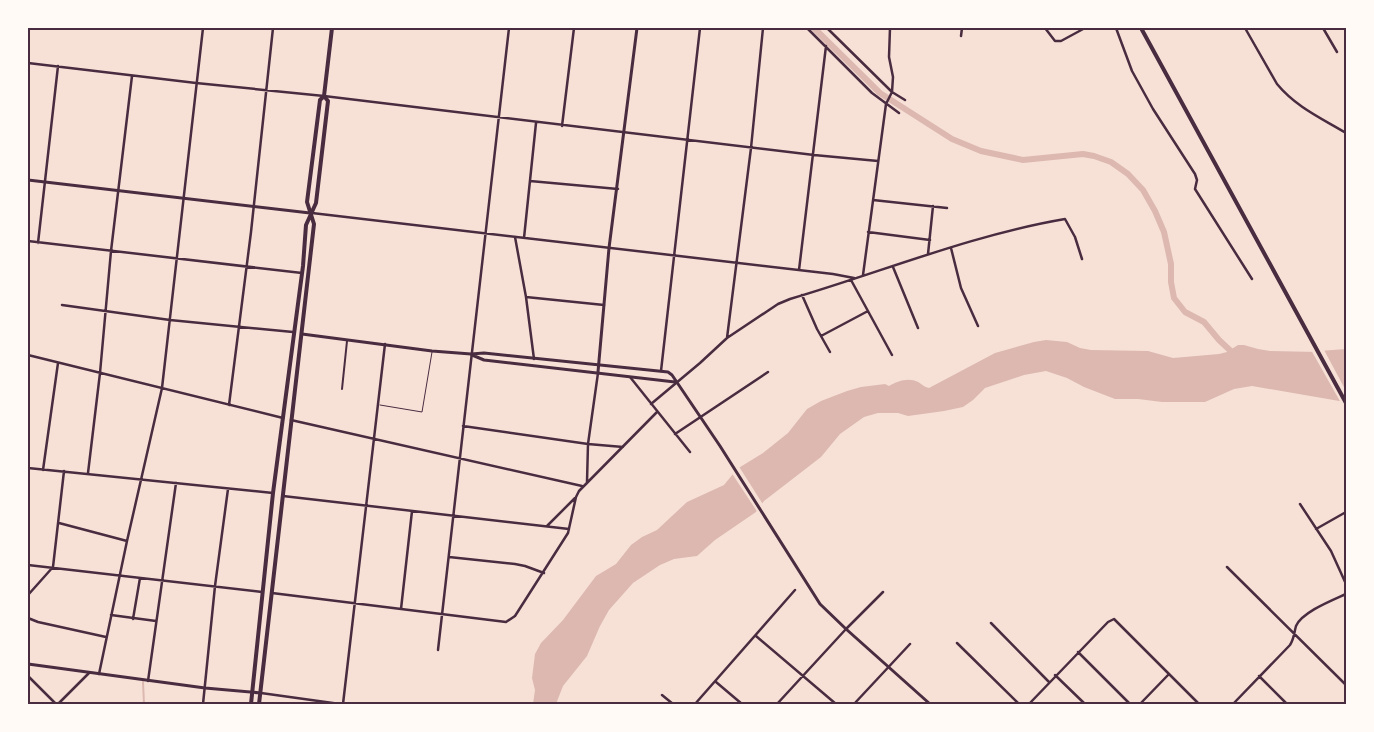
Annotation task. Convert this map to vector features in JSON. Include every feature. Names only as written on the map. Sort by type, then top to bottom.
[{"type":"main road","points":[[259,704],[314,224],[307,202],[320,100],[324,96],[332,28]]},
{"type":"main road","points":[[598,372],[610,248],[637,28]]},
{"type":"main road","points":[[1141,28],[1346,403]]},
{"type":"main road","points":[[251,704],[273,493],[302,273],[306,225],[316,203],[328,101],[324,96]]},
{"type":"main road","points":[[28,180],[183,200],[310,213]]},
{"type":"main road","points":[[293,332],[432,351],[484,353],[661,371],[672,375],[720,446],[809,588],[826,610],[930,704]]},
{"type":"main road","points":[[471,354],[484,360],[676,382]]},
{"type":"main road","points":[[28,664],[148,681],[261,693]]},
{"type":"street","points":[[99,674],[162,388],[203,28]]},
{"type":"street","points":[[229,404],[254,207],[273,28]]},
{"type":"street","points":[[438,650],[508,28]]},
{"type":"street","points":[[562,126],[574,28]]},
{"type":"street","points":[[661,371],[700,28]]},
{"type":"street","points":[[726,338],[751,148],[763,28]]},
{"type":"street","points":[[807,28],[872,93],[887,102],[899,113]]},
{"type":"street","points":[[827,28],[892,93],[905,100]]},
{"type":"street","points":[[863,275],[887,102],[892,93],[893,71],[889,57],[890,28]]},
{"type":"street","points":[[961,36],[962,28]]},
{"type":"street","points":[[1045,28],[1055,41],[1061,41],[1085,28]]},
{"type":"street","points":[[1116,28],[1136,78],[1153,109],[1195,174],[1197,180],[1195,189],[1252,279]]},
{"type":"street","points":[[1245,28],[1277,84],[1284,92],[1297,105],[1346,133]]},
{"type":"street","points":[[1323,28],[1337,52]]},
{"type":"street","points":[[800,270],[826,46]]},
{"type":"street","points":[[28,63],[324,96],[751,148],[878,161]]},
{"type":"street","points":[[38,243],[58,66]]},
{"type":"street","points":[[88,473],[100,373],[110,251],[132,76]]},
{"type":"street","points":[[524,238],[536,123]]},
{"type":"street","points":[[530,181],[618,189]]},
{"type":"street","points":[[873,200],[948,208]]},
{"type":"street","points":[[928,254],[933,206]]},
{"type":"street","points":[[310,213],[834,274],[853,279]]},
{"type":"street","points":[[651,404],[700,363],[726,338],[778,304],[802,295],[950,247],[1065,219],[1075,237],[1082,259]]},
{"type":"street","points":[[868,232],[930,240]]},
{"type":"street","points":[[515,237],[526,297],[534,359]]},
{"type":"street","points":[[28,241],[302,273]]},
{"type":"street","points":[[950,247],[961,288],[978,326]]},
{"type":"street","points":[[893,266],[918,328]]},
{"type":"street","points":[[853,279],[868,312],[892,355]]},
{"type":"street","points":[[802,295],[830,352]]},
{"type":"street","points":[[526,297],[605,305]]},
{"type":"street","points":[[62,305],[170,320],[293,332]]},
{"type":"street","points":[[821,336],[868,312]]},
{"type":"street","points":[[342,389],[347,340]]},
{"type":"street","points":[[261,693],[342,704],[385,344]]},
{"type":"street","points":[[28,355],[283,418]]},
{"type":"street","points":[[43,470],[58,363]]},
{"type":"street","points":[[587,483],[588,444],[598,372]]},
{"type":"street","points":[[675,434],[768,372]]},
{"type":"street","points":[[630,377],[690,452]]},
{"type":"street","points":[[547,526],[576,497],[583,486],[657,412]]},
{"type":"street","points":[[291,420],[583,486]]},
{"type":"street","points":[[463,426],[588,444],[623,446]]},
{"type":"street","points":[[28,468],[273,493]]},
{"type":"street","points":[[28,595],[53,568],[64,471]]},
{"type":"street","points":[[148,681],[176,483]]},
{"type":"street","points":[[203,704],[228,489]]},
{"type":"street","points":[[282,496],[569,530]]},
{"type":"street","points":[[272,593],[506,622],[515,616],[544,573],[569,530],[576,497]]},
{"type":"street","points":[[1300,504],[1331,551],[1346,584]]},
{"type":"street","points":[[401,609],[412,511]]},
{"type":"street","points":[[1316,529],[1346,512]]},
{"type":"street","points":[[59,523],[127,541]]},
{"type":"street","points":[[449,557],[515,564],[544,573]]},
{"type":"street","points":[[28,565],[120,574],[263,592]]},
{"type":"street","points":[[1228,567],[1346,685]]},
{"type":"street","points":[[133,619],[140,578]]},
{"type":"street","points":[[695,704],[796,590]]},
{"type":"street","points":[[777,704],[883,592]]},
{"type":"street","points":[[1233,704],[1290,645],[1295,634],[1296,625],[1302,618],[1346,594]]},
{"type":"street","points":[[111,615],[156,621]]},
{"type":"street","points":[[28,618],[38,622],[106,637]]},
{"type":"street","points":[[1029,704],[1108,622],[1114,619],[1199,704]]},
{"type":"street","points":[[991,623],[1049,682]]},
{"type":"street","points":[[756,636],[836,704]]},
{"type":"street","points":[[957,643],[1019,704]]},
{"type":"street","points":[[854,704],[910,644]]},
{"type":"street","points":[[1078,652],[1130,704]]},
{"type":"street","points":[[28,676],[57,704],[89,673]]},
{"type":"street","points":[[1140,704],[1169,674]]},
{"type":"street","points":[[1055,675],[1085,704]]},
{"type":"street","points":[[1259,676],[1287,704]]},
{"type":"street","points":[[716,682],[742,704]]},
{"type":"street","points":[[662,695],[673,704]]},
{"type":"lane","points":[[379,405],[422,412],[432,351]]},
{"type":"shaded area","points":[[1046,340],[1067,342],[1080,348],[1091,350],[1148,351],[1173,358],[1219,354],[1227,352],[1238,345],[1270,351],[1318,352],[1345,402],[1252,386],[1234,389],[1205,402],[1115,399],[1046,371],[1024,375],[985,388],[963,407],[908,416],[898,413],[878,413],[864,417],[840,434],[821,457],[764,501],[756,512],[715,540],[697,556],[674,559],[660,565],[633,583],[609,610],[587,656],[563,686],[556,704],[533,704],[535,690],[532,678],[535,654],[541,643],[563,620],[596,576],[616,564],[631,545],[657,530],[687,502],[724,485],[737,469],[763,453],[788,433],[807,409],[821,401],[861,387],[885,384],[889,386],[899,381],[907,380],[929,388],[995,353]]},
{"type":"shaded area","points":[[1346,349],[1346,400],[1319,351]]},
{"type":"pier","points":[[1323,348],[1346,391],[1346,404],[1341,403],[1311,350]]},
{"type":"pier","points":[[738,465],[764,506],[758,513],[731,472]]},
{"type":"waterway","points":[[814,28],[880,93],[952,139],[981,151],[1023,160],[1083,154],[1094,156],[1111,162],[1128,174],[1143,190],[1164,232],[1171,264],[1171,282],[1174,298],[1185,312],[1204,322],[1235,355]]},
{"type":"waterway","points":[[143,682],[144,704]]}]
